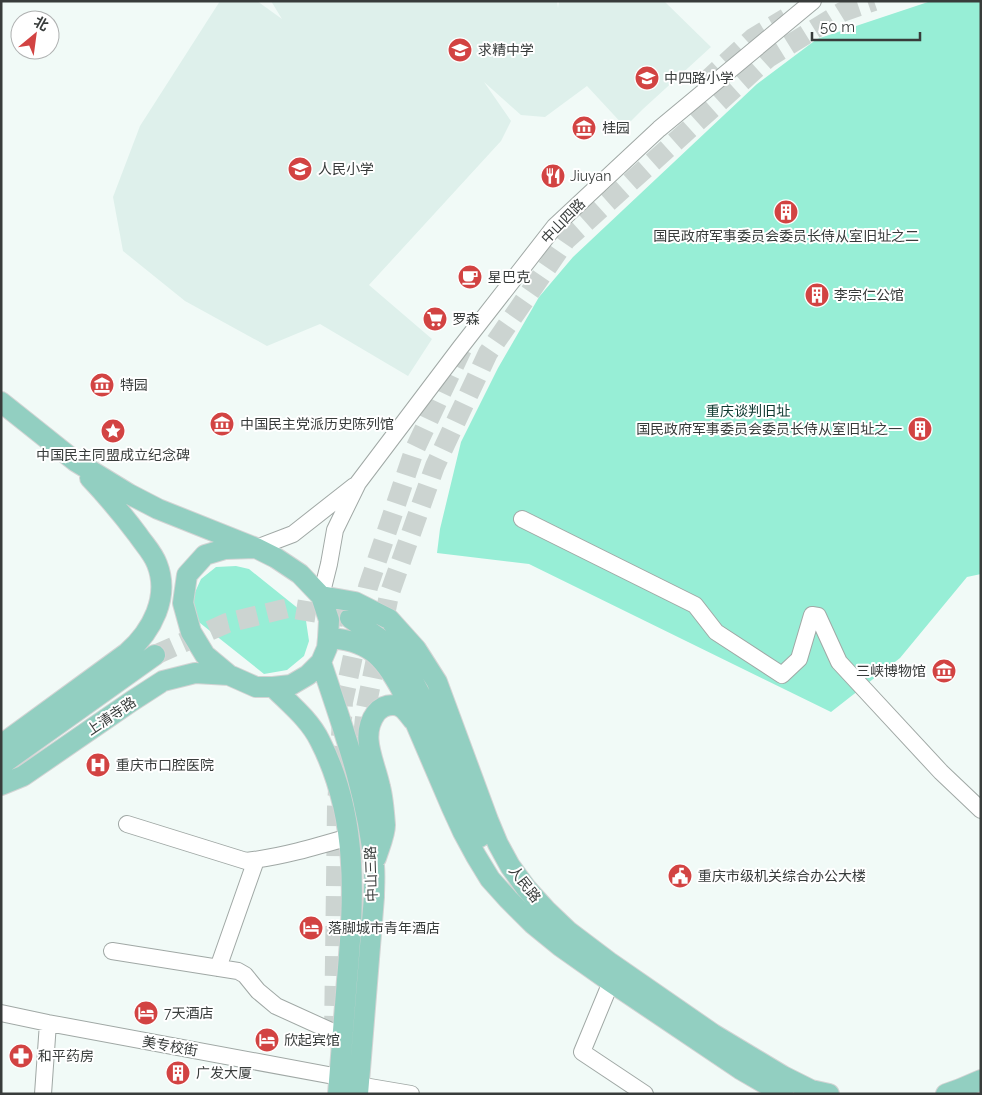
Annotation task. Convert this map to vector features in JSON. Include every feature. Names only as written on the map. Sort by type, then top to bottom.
[{"type":"main road","points":[[1,402],[75,461],[129,494],[158,509],[256,548],[276,558],[300,574],[321,596],[329,620],[328,638],[327,648],[321,662],[308,675],[291,685],[256,687],[229,675],[205,654],[191,632],[183,603],[187,575],[205,555],[224,549],[256,548]]},
{"type":"main road","points":[[1,745],[128,653],[147,632],[155,619],[159,606],[161,577],[157,563],[150,551],[107,496],[75,461]]},
{"type":"main road","name":"人民路","points":[[321,596],[355,602],[389,619],[416,649],[437,682],[498,844],[510,866],[526,888],[568,932],[712,1034],[783,1076],[811,1090],[829,1094]]},
{"type":"main road","points":[[350,618],[386,643],[406,668],[434,720],[485,850],[502,881],[533,924]]},
{"type":"main road","name":"人民路","points":[[328,638],[340,638],[365,646],[375,653],[393,674],[452,808],[476,856],[490,879],[508,899],[533,924],[560,946],[740,1069],[782,1094]]},
{"type":"main road","points":[[1,765],[155,655]]},
{"type":"main road","name":"中山三路","points":[[321,662],[353,760],[370,834],[374,867],[374,897],[358,1089]]},
{"type":"main road","name":"上清寺路","points":[[1,785],[23,776],[163,681],[196,673],[229,675]]},
{"type":"main road","name":"中山三路","points":[[273,687],[299,712],[320,740],[341,792],[349,837],[352,865],[351,933],[338,1085]]},
{"type":"main road","points":[[374,867],[385,827],[380,786],[370,751],[369,726],[372,718],[384,706],[398,705],[404,709],[417,727]]},
{"type":"main road","points":[[946,1094],[981,1080]]},
{"type":"street","name":"中山四路","points":[[358,483],[555,226],[659,129],[813,1]]},
{"type":"street","points":[[256,548],[293,534],[358,483]]},
{"type":"street","points":[[321,596],[335,530],[358,483]]},
{"type":"street","points":[[522,519],[695,605],[716,632],[782,675],[798,659],[812,615],[818,616],[839,662],[941,772],[981,810]]},
{"type":"street","points":[[127,824],[246,861],[322,845],[349,837]]},
{"type":"street","points":[[218,968],[256,860]]},
{"type":"street","points":[[112,951],[238,971],[245,975],[258,991],[276,1006],[342,1036]]},
{"type":"street","points":[[611,982],[582,1052],[645,1094]]},
{"type":"street","name":"美专校街","points":[[1,1012],[358,1089],[411,1094]]},
{"type":"street","points":[[43,1094],[48,1023]]},
{"type":"shaded area","name":"人民小学","points":[[220,1],[257,1],[282,19],[271,1],[557,1],[558,8],[559,1],[664,1],[711,47],[625,127],[587,86],[545,117],[521,115],[484,82],[511,121],[501,141],[369,285],[432,339],[408,376],[320,324],[267,346],[185,301],[123,251],[113,197],[140,126]]},
{"type":"green space","name":"重庆谈判旧址","points":[[934,1],[981,1],[981,574],[967,577],[900,658],[831,712],[529,564],[437,553],[440,529],[461,442],[498,368],[539,297],[573,257],[757,84],[817,39]]},
{"type":"green space","points":[[236,566],[249,569],[305,614],[309,641],[304,656],[287,670],[264,674],[195,619],[192,599],[201,579],[216,567]]},
{"type":"tunnel","points":[[363,737],[366,708],[389,595],[435,466],[488,353],[566,240],[768,58],[842,12],[874,1]]},
{"type":"tunnel","points":[[704,83],[753,38],[786,18]]},
{"type":"tunnel","points":[[334,1036],[337,807],[343,702],[368,587],[414,451],[462,349]]},
{"type":"tunnel","points":[[155,655],[227,623],[288,608],[344,617]]},
{"type":"tunnel","points":[[356,793],[360,859]]},
{"type":"place","name":"求精中学","points":[[460,50]]},
{"type":"place","name":"中四路小学","points":[[647,78]]},
{"type":"place","name":"桂园","points":[[584,128]]},
{"type":"place","name":"人民小学","points":[[300,169]]},
{"type":"place","name":"Jiuyan","points":[[553,176]]},
{"type":"place","name":"国民政府军事委员会委员长侍从室旧址之二","points":[[786,212]]},
{"type":"place","name":"星巴克","points":[[470,277]]},
{"type":"place","name":"李宗仁公馆","points":[[817,295]]},
{"type":"place","name":"罗森","points":[[435,319]]},
{"type":"place","name":"特园","points":[[102,385]]},
{"type":"place","name":"中国民主党派历史陈列馆","points":[[222,424]]},
{"type":"place","name":"国民政府军事委员会委员长侍从室旧址之一","points":[[920,429]]},
{"type":"place","name":"中国民主同盟成立纪念碑","points":[[113,431]]},
{"type":"place","name":"三峡博物馆","points":[[944,671]]},
{"type":"place","name":"重庆市口腔医院","points":[[98,765]]},
{"type":"place","name":"重庆市级机关综合办公大楼","points":[[680,876]]},
{"type":"place","name":"落脚城市青年酒店","points":[[311,928]]},
{"type":"place","name":"7天酒店","points":[[146,1013]]},
{"type":"place","name":"欣起宾馆","points":[[267,1040]]},
{"type":"place","name":"和平药房","points":[[21,1056]]},
{"type":"place","name":"广发大厦","points":[[178,1073]]}]
